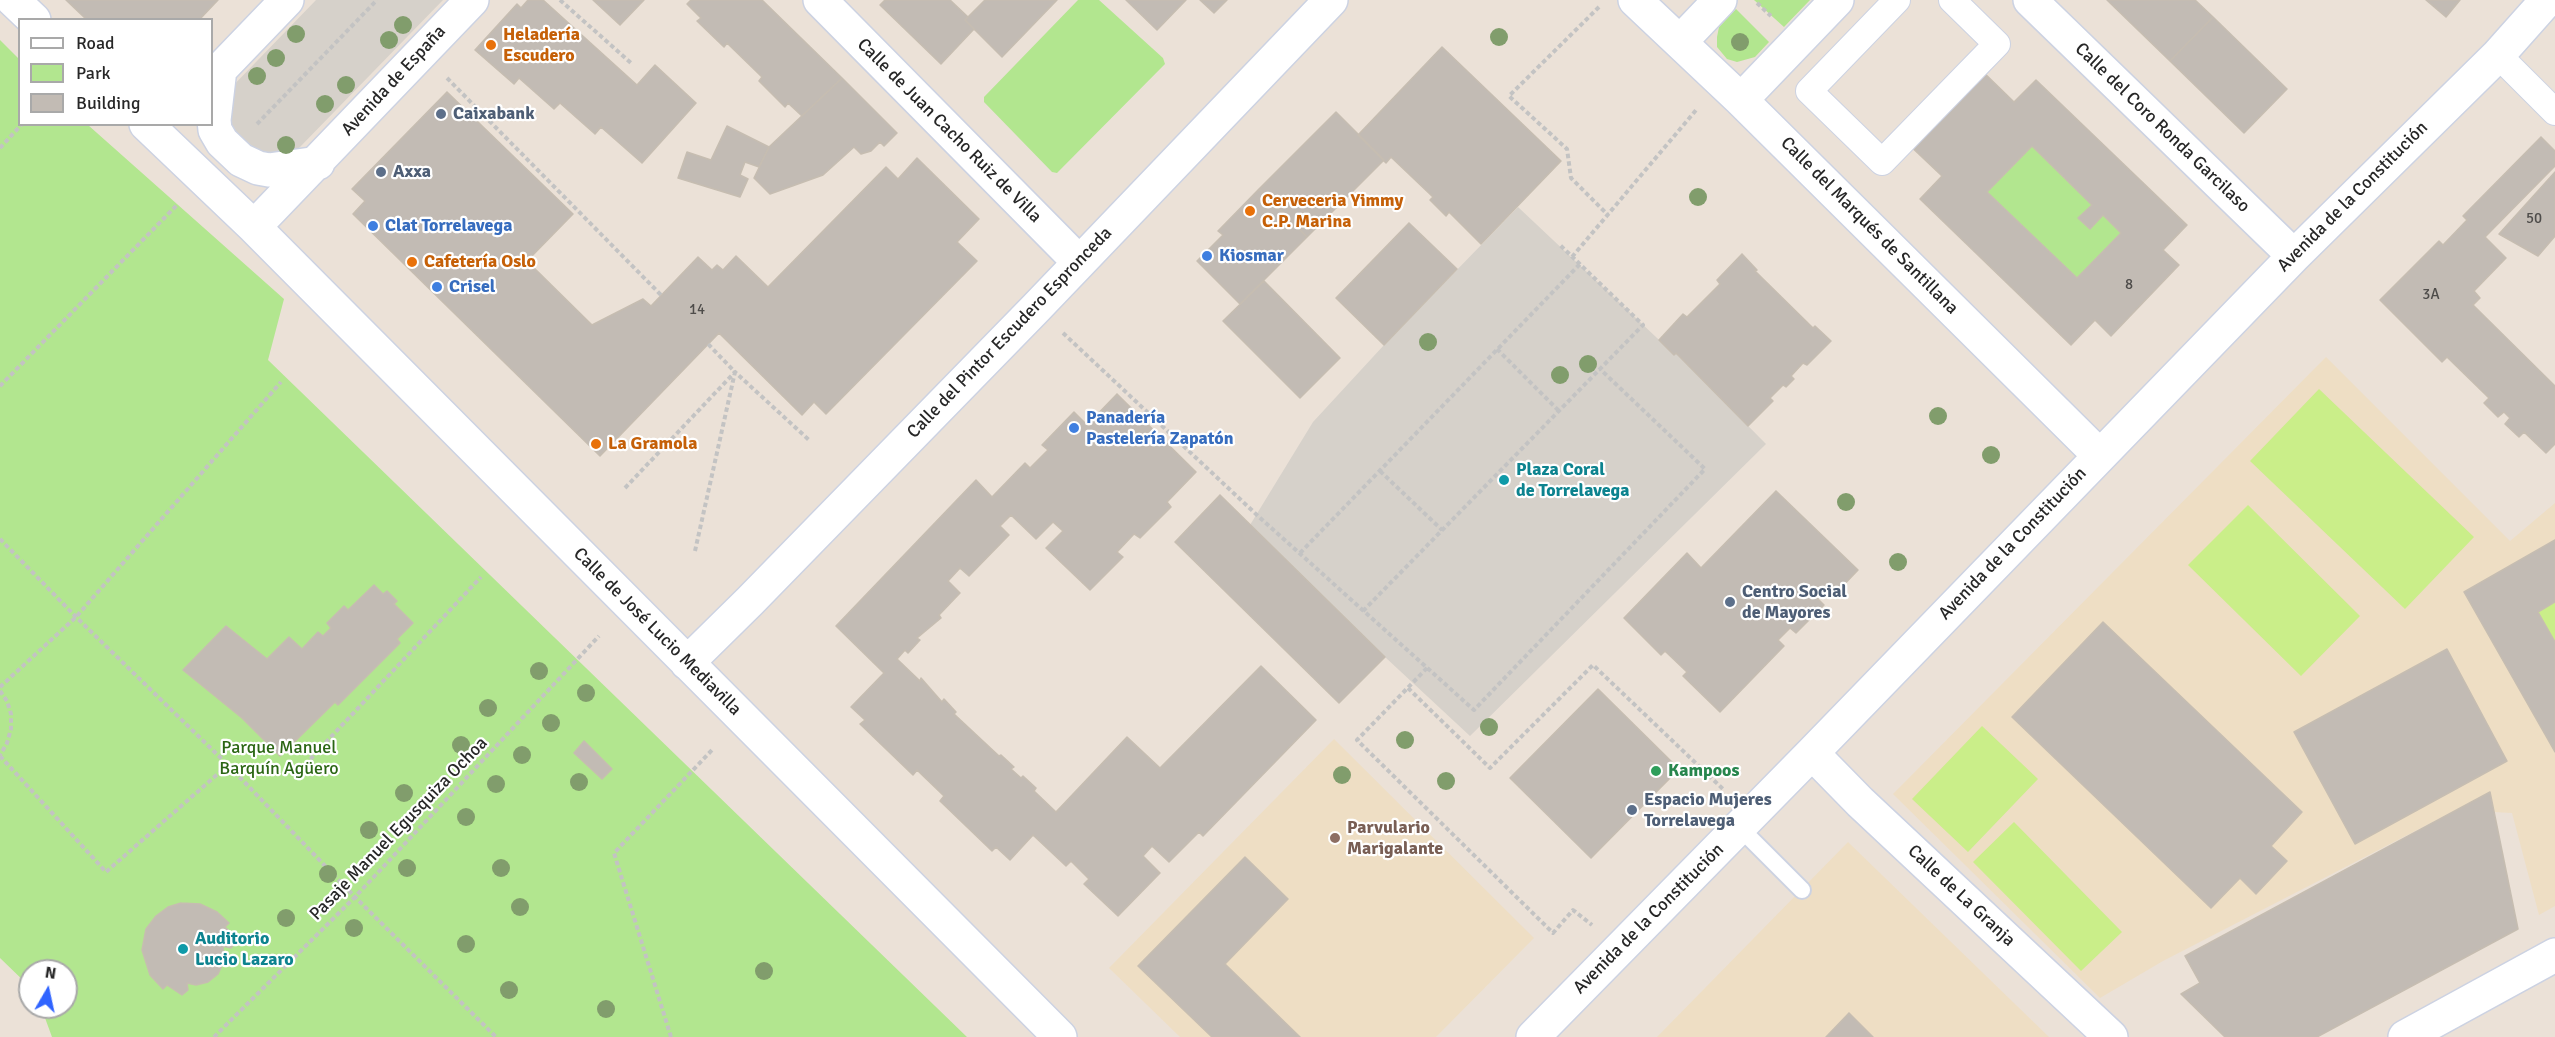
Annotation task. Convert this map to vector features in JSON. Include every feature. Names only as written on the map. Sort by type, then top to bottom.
[{"type":"street","points":[[13,0],[32,18]]},
{"type":"street","points":[[287,0],[216,74],[214,120],[218,136],[231,151],[249,165],[269,170],[318,163]]},
{"type":"street","name":"Avenida de España","points":[[254,227],[318,163],[472,0]]},
{"type":"street","name":"Calle de Juan Cacho Ruiz de Villa","points":[[820,0],[1079,262]]},
{"type":"street","name":"Calle del Pintor Escudero Espronceda","points":[[687,663],[750,601],[1331,0]]},
{"type":"street","name":"Calle del Marqués de Santillana","points":[[1635,0],[1731,91],[2099,455]]},
{"type":"street","points":[[1680,42],[1720,0]]},
{"type":"street","points":[[1731,91],[1837,0]]},
{"type":"street","points":[[1897,0],[1809,91],[1882,162],[1997,44],[1952,0]]},
{"type":"street","name":"Calle del Coro Ronda Garcilaso","points":[[2030,0],[2294,256]]},
{"type":"street","name":"Avenida de la Constitución","points":[[1533,1037],[2294,256],[2498,55],[2547,0]]},
{"type":"street","points":[[2498,55],[2555,112]]},
{"type":"street","name":"Calle de José Lucio Mediavilla","points":[[157,128],[1060,1037]]},
{"type":"street","name":"Calle de La Granja","points":[[1812,753],[1860,802],[2111,1037]]},
{"type":"street","points":[[2405,1037],[2555,955]]},
{"type":"lane","points":[[1745,821],[1802,890]]},
{"type":"path","points":[[254,128],[377,0]]},
{"type":"path","points":[[560,0],[631,63]]},
{"type":"path","points":[[1606,0],[1509,96],[1567,149],[1571,178],[1608,215]]},
{"type":"path","points":[[421,52],[661,295]]},
{"type":"path","points":[[1572,257],[1608,215],[1731,91]]},
{"type":"path","points":[[0,148],[20,126]]},
{"type":"path","points":[[0,386],[177,205]]},
{"type":"path","points":[[1363,611],[1643,324],[1559,244]]},
{"type":"path","points":[[1300,554],[1580,264]]},
{"type":"path","points":[[1058,328],[1300,554],[1473,710],[1705,469],[1600,369]]},
{"type":"path","points":[[708,344],[809,440]]},
{"type":"path","points":[[1497,349],[1559,411]]},
{"type":"path","points":[[625,488],[735,372]]},
{"type":"path","points":[[696,551],[735,372]]},
{"type":"path","points":[[228,765],[106,872],[0,755],[8,743],[11,714],[0,689],[76,617],[281,382]]},
{"type":"path","points":[[1380,471],[1442,530]]},
{"type":"path","points":[[0,539],[76,617],[228,765],[355,897],[496,1037]]},
{"type":"path","points":[[300,770],[481,577]]},
{"type":"path","name":"Pasaje Manuel Egusquiza Ochoa","points":[[214,1037],[355,897],[599,636]]},
{"type":"path","points":[[1408,688],[1490,768],[1593,665],[1745,821]]},
{"type":"path","points":[[1427,668],[1357,740],[1553,933],[1573,910],[1621,948]]},
{"type":"path","points":[[671,1037],[614,853],[713,749]]},
{"type":"shaded area","points":[[316,0],[443,0],[300,147],[292,153],[270,157],[249,149],[229,126],[227,92]]},
{"type":"shaded area","name":"Plaza Coral de Torrelavega","points":[[1518,207],[1674,354],[1676,353],[1766,444],[1470,736],[1385,657],[1250,525],[1313,422]]},
{"type":"shaded area","points":[[2326,357],[2510,541],[2555,503],[2555,906],[2539,915],[2512,813],[2494,812],[2489,793],[2163,961],[2100,998],[1893,794]]},
{"type":"shaded area","name":"Parvulario Marigalante","points":[[1334,739],[1534,938],[1436,1037],[1180,1037],[1109,968]]},
{"type":"shaded area","points":[[1848,842],[2049,1037],[1657,1037]]},
{"type":"green space","points":[[1078,0],[1099,0],[1163,58],[1165,64],[1057,173],[1052,172],[984,102],[984,97]]},
{"type":"green space","points":[[1754,0],[1810,0],[1784,27]]},
{"type":"green space","points":[[1736,9],[1769,42],[1755,57],[1737,62],[1727,59],[1717,47],[1719,27]]},
{"type":"green space","name":"Parque Manuel Barquín Agüero","points":[[0,40],[18,58],[18,126],[89,126],[284,299],[268,360],[967,1037],[52,1037],[45,1019],[78,1019],[78,959],[18,959],[18,975],[0,958]]},
{"type":"green space","points":[[2032,146],[2092,205],[2079,219],[2090,229],[2103,215],[2121,233],[2077,278],[1987,192]]},
{"type":"green space","points":[[2319,389],[2474,537],[2405,609],[2250,461]]},
{"type":"green space","points":[[2248,505],[2360,616],[2301,676],[2188,565]]},
{"type":"green space","points":[[2555,602],[2555,642],[2538,612]]},
{"type":"green space","points":[[1982,726],[2038,779],[1968,852],[1912,799]]},
{"type":"green space","points":[[2014,822],[2122,932],[2081,971],[1973,862]]},
{"type":"building","points":[[66,0],[218,0],[201,18],[85,18]]},
{"type":"building","points":[[528,0],[543,0],[637,85],[655,65],[696,103],[642,163],[601,127],[595,134],[560,103],[554,109],[519,78],[514,84],[475,50],[517,4],[521,8]]},
{"type":"building","points":[[593,0],[644,0],[620,25]]},
{"type":"building","points":[[691,0],[762,0],[842,78],[802,116],[788,103],[785,107],[759,81],[762,77],[727,43],[724,47],[697,21],[701,18],[687,4]]},
{"type":"building","points":[[885,0],[950,0],[968,17],[965,20],[974,29],[941,64],[880,5]]},
{"type":"building","points":[[985,0],[1057,0],[1002,57],[965,20]]},
{"type":"building","points":[[1126,0],[1186,0],[1157,30]]},
{"type":"building","points":[[1200,0],[1227,0],[1214,13]]},
{"type":"building","points":[[2107,0],[2195,0],[2213,17],[2170,61]]},
{"type":"building","points":[[2426,0],[2460,0],[2446,17]]},
{"type":"building","points":[[2213,17],[2287,89],[2244,133],[2170,61]]},
{"type":"building","points":[[1442,47],[1561,161],[1481,244],[1449,212],[1446,216],[1430,200],[1433,197],[1391,157],[1386,163],[1358,135]]},
{"type":"building","points":[[1976,65],[2014,102],[2036,80],[2187,225],[2163,250],[2179,265],[2111,336],[2095,320],[2071,345],[1920,199],[1942,176],[1904,140]],"holes":[[[2032,146],[2092,205],[2078,218],[2090,229],[2103,215],[2121,233],[2077,278],[1987,192]]]},
{"type":"building","points":[[842,78],[897,133],[884,146],[880,142],[871,151],[861,154],[854,147],[823,175],[770,194],[754,178],[769,147]]},
{"type":"building","points":[[447,92],[573,214],[527,261],[592,325],[643,299],[651,306],[698,257],[712,270],[717,265],[723,270],[736,256],[768,287],[886,167],[898,179],[917,158],[979,219],[957,242],[977,261],[826,414],[814,402],[802,415],[719,333],[600,456],[353,214],[365,201],[352,189]]},
{"type":"building","points":[[1336,112],[1384,160],[1307,237],[1259,189]]},
{"type":"building","points":[[727,126],[769,147],[759,167],[745,162],[740,175],[748,179],[740,197],[678,178],[687,152],[711,160]]},
{"type":"building","points":[[2541,137],[2555,151],[2555,166],[2485,237],[2506,258],[2474,291],[2480,298],[2473,305],[2555,386],[2555,444],[2546,453],[2524,432],[2519,437],[2505,424],[2510,418],[2504,412],[2498,417],[2484,403],[2489,398],[2447,357],[2442,362],[2380,300],[2439,241],[2443,245],[2467,220],[2463,216]]},
{"type":"building","points":[[2555,172],[2555,236],[2538,256],[2499,234]]},
{"type":"building","points":[[1259,189],[1307,237],[1240,304],[1197,261],[1223,235],[1218,231]]},
{"type":"building","points":[[1409,223],[1457,269],[1384,345],[1336,298]]},
{"type":"building","points":[[1742,254],[1757,270],[1755,271],[1813,328],[1815,326],[1831,341],[1807,365],[1803,363],[1791,376],[1794,379],[1786,387],[1783,385],[1770,398],[1773,401],[1748,426],[1676,353],[1674,355],[1659,340],[1683,314],[1687,317],[1720,284],[1717,280]]},
{"type":"building","points":[[1264,281],[1340,358],[1300,398],[1223,321]]},
{"type":"building","points":[[1117,394],[1196,472],[1167,502],[1171,507],[1140,538],[1134,534],[1117,552],[1123,557],[1090,590],[1046,548],[1063,531],[1053,522],[1036,539],[1011,515],[1000,526],[1009,535],[969,576],[960,568],[948,581],[960,593],[939,615],[941,618],[917,638],[920,640],[908,653],[905,650],[897,659],[920,681],[921,678],[942,702],[944,699],[956,712],[954,714],[1014,767],[1011,769],[1036,788],[1034,791],[1056,812],[1127,737],[1160,768],[1261,666],[1316,720],[1203,836],[1199,832],[1169,862],[1152,846],[1143,856],[1160,873],[1118,916],[1084,884],[1089,879],[1071,861],[1066,866],[1033,835],[1010,860],[996,847],[992,851],[940,801],[944,796],[917,770],[913,775],[860,724],[865,720],[851,707],[884,673],[836,626],[976,480],[992,497],[1025,463],[1030,468],[1048,450],[1042,445],[1074,412],[1087,425]]},
{"type":"building","name":"Centro Social de Mayores","points":[[1776,491],[1858,570],[1836,593],[1830,587],[1818,599],[1824,605],[1796,633],[1790,628],[1778,640],[1784,646],[1720,712],[1683,676],[1687,672],[1665,651],[1661,655],[1624,618],[1687,553],[1701,568]]},
{"type":"building","points":[[1220,495],[1385,657],[1339,703],[1175,542]]},
{"type":"building","points":[[2555,540],[2555,602],[2538,612],[2555,642],[2555,752],[2464,592]]},
{"type":"building","points":[[374,585],[383,594],[387,591],[397,601],[394,604],[413,623],[397,639],[400,643],[338,705],[335,702],[280,756],[242,718],[183,670],[226,626],[267,659],[289,637],[302,649],[318,632],[323,636],[331,628],[327,623],[344,606],[348,610]]},
{"type":"building","points":[[2103,622],[2302,812],[2271,846],[2287,861],[2256,894],[2240,878],[2211,908],[2012,717]]},
{"type":"building","points":[[2447,649],[2507,761],[2355,844],[2294,732]]},
{"type":"building","points":[[1598,689],[1679,769],[1591,858],[1510,778]]},
{"type":"building","points":[[584,741],[612,769],[602,779],[574,753]]},
{"type":"building","points":[[2490,792],[2518,929],[2317,1037],[2225,1037],[2181,994],[2200,983],[2185,956]]},
{"type":"building","points":[[1245,857],[1288,899],[1225,964],[1300,1037],[1212,1037],[1138,966]]},
{"type":"building","name":"Auditorio Lucio Lazaro","points":[[181,903],[200,904],[217,912],[229,923],[225,927],[236,941],[231,948],[223,946],[224,961],[218,974],[208,982],[196,985],[187,983],[188,990],[182,995],[167,985],[163,989],[150,975],[142,950],[146,929],[156,916],[168,907]]},
{"type":"building","points":[[1849,1013],[1873,1037],[1826,1037]]},
{"type":"place","name":"Heladería Escudero","points":[[491,45]]},
{"type":"place","name":"Caixabank","points":[[441,114]]},
{"type":"place","name":"Axxa","points":[[381,172]]},
{"type":"place","name":"Cerveceria Yimmy C.P. Marina","points":[[1250,211]]},
{"type":"place","name":"Clat Torrelavega","points":[[373,226]]},
{"type":"place","name":"Kiosmar","points":[[1207,256]]},
{"type":"place","name":"Cafetería Oslo","points":[[412,262]]},
{"type":"place","name":"Crisel","points":[[437,287]]},
{"type":"place","name":"Panadería Pastelería Zapatón","points":[[1074,428]]},
{"type":"place","name":"La Gramola","points":[[596,444]]},
{"type":"place","name":"Plaza Coral de Torrelavega","points":[[1504,480]]},
{"type":"place","name":"Centro Social de Mayores","points":[[1730,602]]},
{"type":"place","name":"Kampoos","points":[[1656,771]]},
{"type":"place","name":"Espacio Mujeres Torrelavega","points":[[1632,810]]},
{"type":"place","name":"Parvulario Marigalante","points":[[1335,838]]},
{"type":"place","name":"Auditorio Lucio Lazaro","points":[[183,949]]}]
